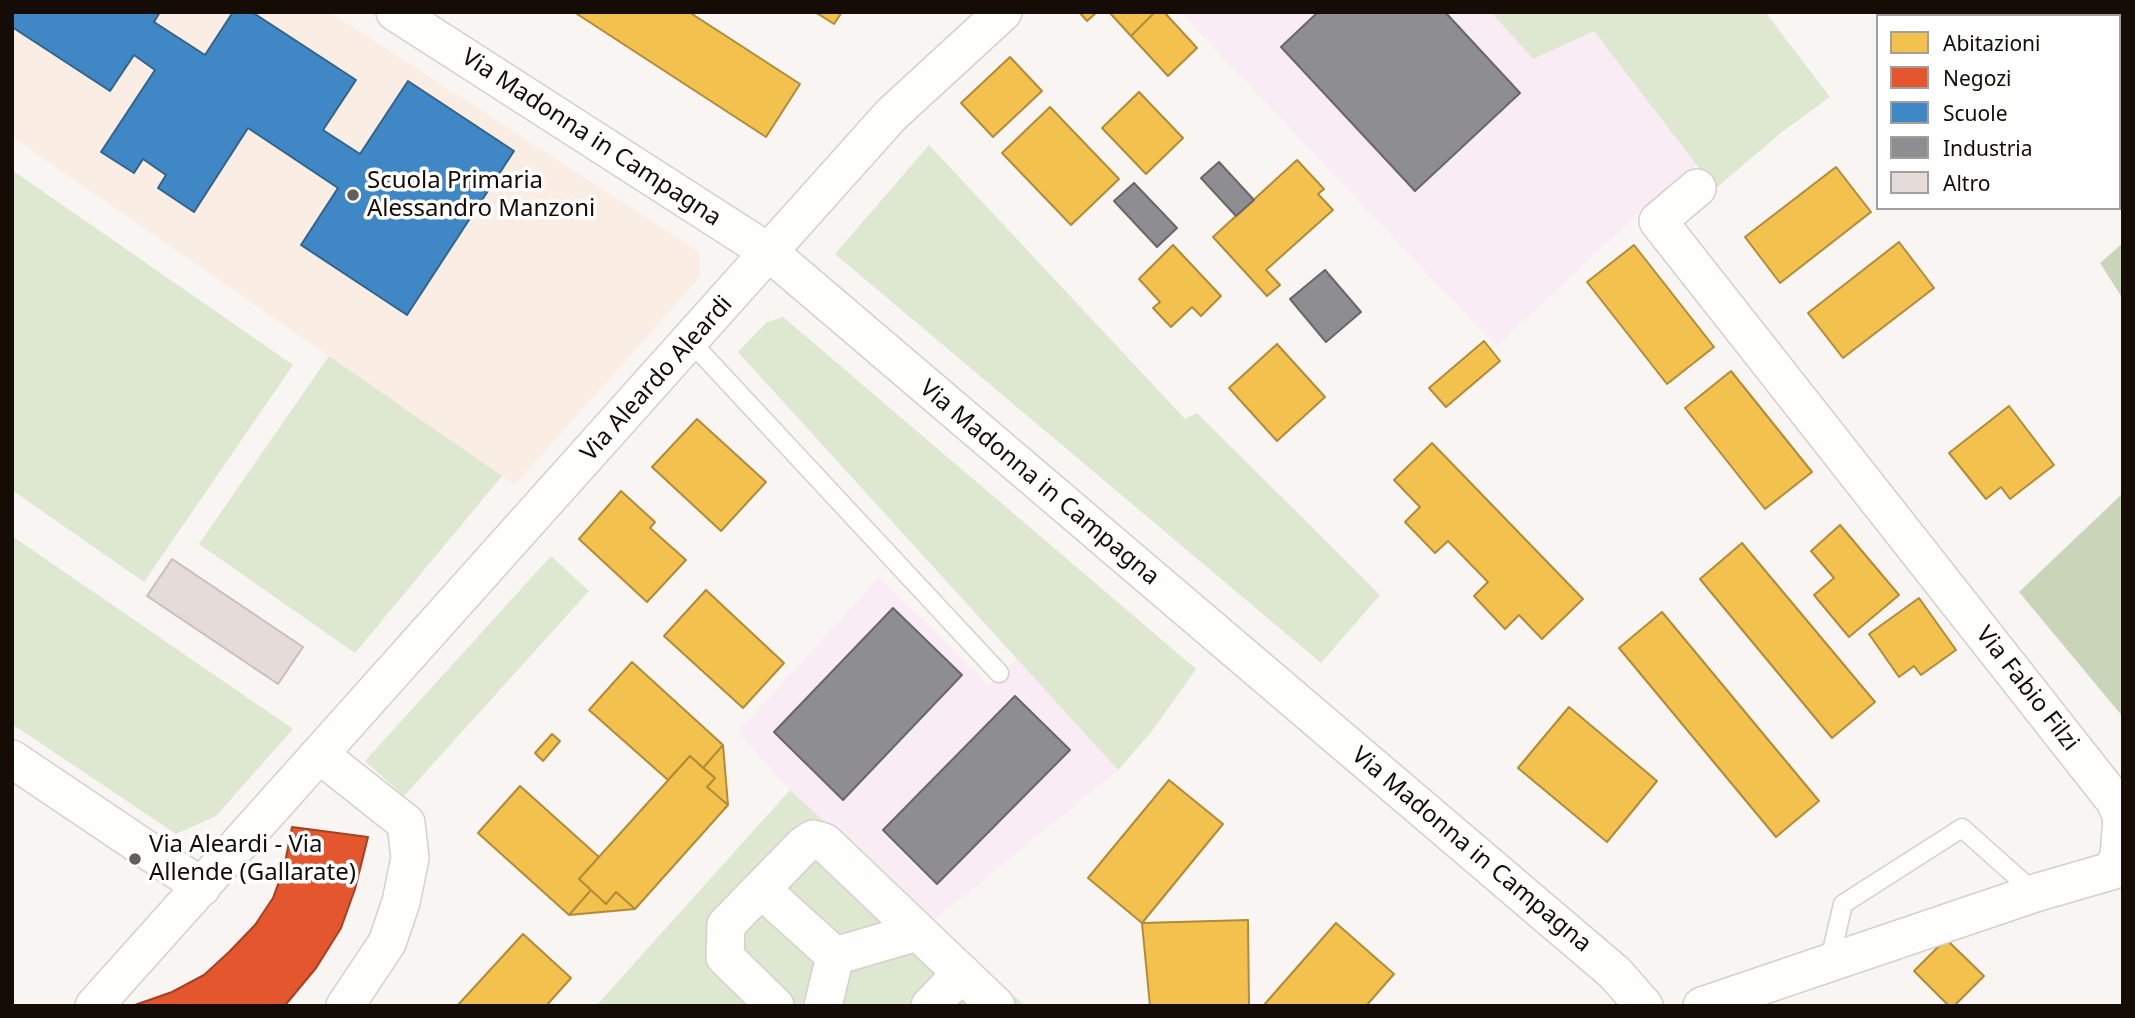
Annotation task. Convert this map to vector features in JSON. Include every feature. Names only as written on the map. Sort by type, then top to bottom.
[{"type":"street","name":"Via Madonna in Campagna","points":[[395,12],[769,253],[1615,973],[1644,1006]]},
{"type":"street","name":"Via Aleardo Aleardi","points":[[94,1006],[891,115],[1003,12]]},
{"type":"street","name":"Via Fabio Filzi","points":[[1697,188],[1658,221],[2115,801],[2122,817],[2119,857],[2111,871],[2035,893],[1702,1006]]},
{"type":"street","points":[[320,755],[406,823],[410,858],[401,902],[387,943],[345,1006]]},
{"type":"street","points":[[12,759],[202,887]]},
{"type":"street","points":[[775,1006],[725,957],[726,925],[813,839],[824,842],[996,1006]]},
{"type":"street","points":[[761,889],[835,956]]},
{"type":"street","points":[[835,956],[917,932]]},
{"type":"street","points":[[823,1006],[835,956]]},
{"type":"street","points":[[930,1006],[962,973]]},
{"type":"lane","points":[[690,341],[999,673]]},
{"type":"lane","points":[[1829,964],[1843,904],[1962,828],[2035,893]]},
{"type":"shaded area","name":"Scuola Primaria Alessandro Manzoni","points":[[12,12],[330,12],[699,252],[700,277],[515,485],[12,137]]},
{"type":"shaded area","points":[[1180,12],[1491,12],[1533,59],[1593,30],[1696,165],[1637,215],[1496,346]]},
{"type":"shaded area","points":[[879,578],[989,685],[1017,659],[1118,770],[933,921],[790,790],[738,732]]},
{"type":"green space","points":[[1491,12],[1765,12],[1830,97],[1782,132],[1715,189],[1594,31],[1533,59]]},
{"type":"green space","points":[[929,145],[1185,419],[1197,413],[1380,595],[1321,663],[835,254]]},
{"type":"green space","points":[[12,170],[293,365],[144,582],[12,490]]},
{"type":"green space","points":[[2123,243],[2123,299],[2100,263]]},
{"type":"green space","points":[[783,317],[1196,669],[1152,731],[1118,770],[738,352],[767,322]]},
{"type":"green space","points":[[329,356],[502,476],[355,653],[199,544]]},
{"type":"green space","points":[[2123,493],[2123,717],[2019,592]]},
{"type":"green space","points":[[12,536],[293,729],[216,816],[176,834],[12,724]]},
{"type":"green space","points":[[551,556],[589,591],[404,796],[365,761]]},
{"type":"green space","points":[[790,790],[1025,1006],[596,1006]]},
{"type":"building: Abitazioni","points":[[574,12],[689,12],[800,84],[766,137]]},
{"type":"building: Abitazioni","points":[[815,12],[842,12],[834,24]]},
{"type":"building: Abitazioni","points":[[1079,12],[1097,12],[1087,21]]},
{"type":"building: Abitazioni","points":[[1109,12],[1155,12],[1131,36]]},
{"type":"building: Abitazioni","points":[[1155,12],[1164,12],[1197,48],[1168,76],[1131,36]]},
{"type":"building: Abitazioni","points":[[1010,57],[1042,91],[993,137],[961,103]]},
{"type":"building: Abitazioni","points":[[1139,92],[1183,138],[1146,174],[1102,128]]},
{"type":"building: Abitazioni","points":[[1050,107],[1119,179],[1071,225],[1002,153]]},
{"type":"building: Abitazioni","points":[[1297,160],[1324,189],[1318,194],[1333,210],[1266,270],[1280,285],[1267,296],[1213,237]]},
{"type":"building: Abitazioni","points":[[1836,167],[1871,212],[1780,283],[1745,237]]},
{"type":"building: Abitazioni","points":[[1899,242],[1934,288],[1843,358],[1808,313]]},
{"type":"building: Abitazioni","points":[[1173,245],[1221,296],[1201,316],[1192,307],[1171,327],[1153,308],[1160,302],[1139,279]]},
{"type":"building: Abitazioni","points":[[1634,245],[1714,347],[1667,384],[1587,282]]},
{"type":"building: Abitazioni","points":[[1484,341],[1500,361],[1446,407],[1429,388]]},
{"type":"building: Abitazioni","points":[[1277,344],[1325,397],[1277,441],[1229,388]]},
{"type":"building: Abitazioni","points":[[1731,371],[1812,472],[1765,509],[1685,408]]},
{"type":"building: Abitazioni","points":[[2009,406],[2054,465],[2010,499],[2001,487],[1986,499],[1949,453]]},
{"type":"building: Abitazioni","points":[[697,419],[766,482],[721,531],[652,467]]},
{"type":"building: Abitazioni","points":[[1432,443],[1583,599],[1542,639],[1519,615],[1505,629],[1474,596],[1488,582],[1448,541],[1435,553],[1405,522],[1420,507],[1394,480]]},
{"type":"building: Abitazioni","points":[[621,491],[655,522],[650,528],[686,560],[647,602],[579,539]]},
{"type":"building: Abitazioni","points":[[1840,525],[1899,595],[1849,637],[1814,595],[1834,578],[1811,551]]},
{"type":"building: Abitazioni","points":[[1742,543],[1875,702],[1832,738],[1700,579]]},
{"type":"building: Abitazioni","points":[[706,590],[784,663],[743,708],[664,636]]},
{"type":"building: Abitazioni","points":[[1919,598],[1956,650],[1921,675],[1914,666],[1899,677],[1869,634]]},
{"type":"building: Abitazioni","points":[[1662,612],[1819,801],[1776,837],[1619,648]]},
{"type":"building: Abitazioni","points":[[632,662],[723,745],[703,768],[690,756],[668,780],[589,710]]},
{"type":"building: Abitazioni","points":[[1569,707],[1657,781],[1607,842],[1518,768]]},
{"type":"building: Abitazioni","points":[[552,734],[560,741],[543,761],[535,753]]},
{"type":"building: Abitazioni","points":[[723,745],[728,805],[707,787],[715,778],[703,768]]},
{"type":"building: Abitazioni","points":[[690,756],[715,778],[707,787],[728,805],[635,909],[616,892],[606,904],[579,879]]},
{"type":"building: Abitazioni","points":[[1169,780],[1223,824],[1142,923],[1088,878]]},
{"type":"building: Abitazioni","points":[[520,786],[599,857],[579,879],[591,890],[569,915],[478,833]]},
{"type":"building: Abitazioni","points":[[591,890],[606,904],[616,892],[635,909],[569,915]]},
{"type":"building: Abitazioni","points":[[1248,920],[1249,1006],[1150,1006],[1142,923]]},
{"type":"building: Abitazioni","points":[[1336,923],[1394,974],[1366,1006],[1263,1006]]},
{"type":"building: Abitazioni","points":[[523,934],[571,978],[546,1006],[457,1006]]},
{"type":"building: Abitazioni","points":[[1946,939],[1984,976],[1954,1006],[1949,1006],[1914,971]]},
{"type":"building: Negozi","points":[[292,827],[368,837],[355,889],[341,928],[316,968],[287,1003],[284,1006],[132,1006],[172,992],[204,975],[255,925],[273,898],[284,868]]},
{"type":"building: Scuole","points":[[12,12],[160,12],[154,22],[205,55],[233,12],[252,12],[356,80],[323,130],[360,154],[408,81],[514,151],[407,315],[301,245],[338,188],[248,128],[194,212],[158,188],[166,175],[143,159],[134,173],[101,152],[155,70],[134,55],[110,91],[12,27]]},
{"type":"building: Industria","points":[[1318,12],[1445,12],[1520,93],[1415,191],[1281,47]]},
{"type":"building: Industria","points":[[1219,162],[1254,200],[1236,216],[1201,178]]},
{"type":"building: Industria","points":[[1134,183],[1177,228],[1157,247],[1114,201]]},
{"type":"building: Industria","points":[[1325,270],[1361,312],[1326,342],[1290,299]]},
{"type":"building: Industria","points":[[893,608],[962,675],[843,800],[774,732]]},
{"type":"building: Industria","points":[[1015,696],[1070,750],[937,884],[883,830]]},
{"type":"building: Altro","points":[[172,559],[303,647],[278,684],[147,596]]},
{"type":"place","name":"Scuola Primaria Alessandro Manzoni","points":[[353,195]]},
{"type":"place","name":"Via Aleardi - Via Allende (Gallarate)","points":[[135,859]]}]
